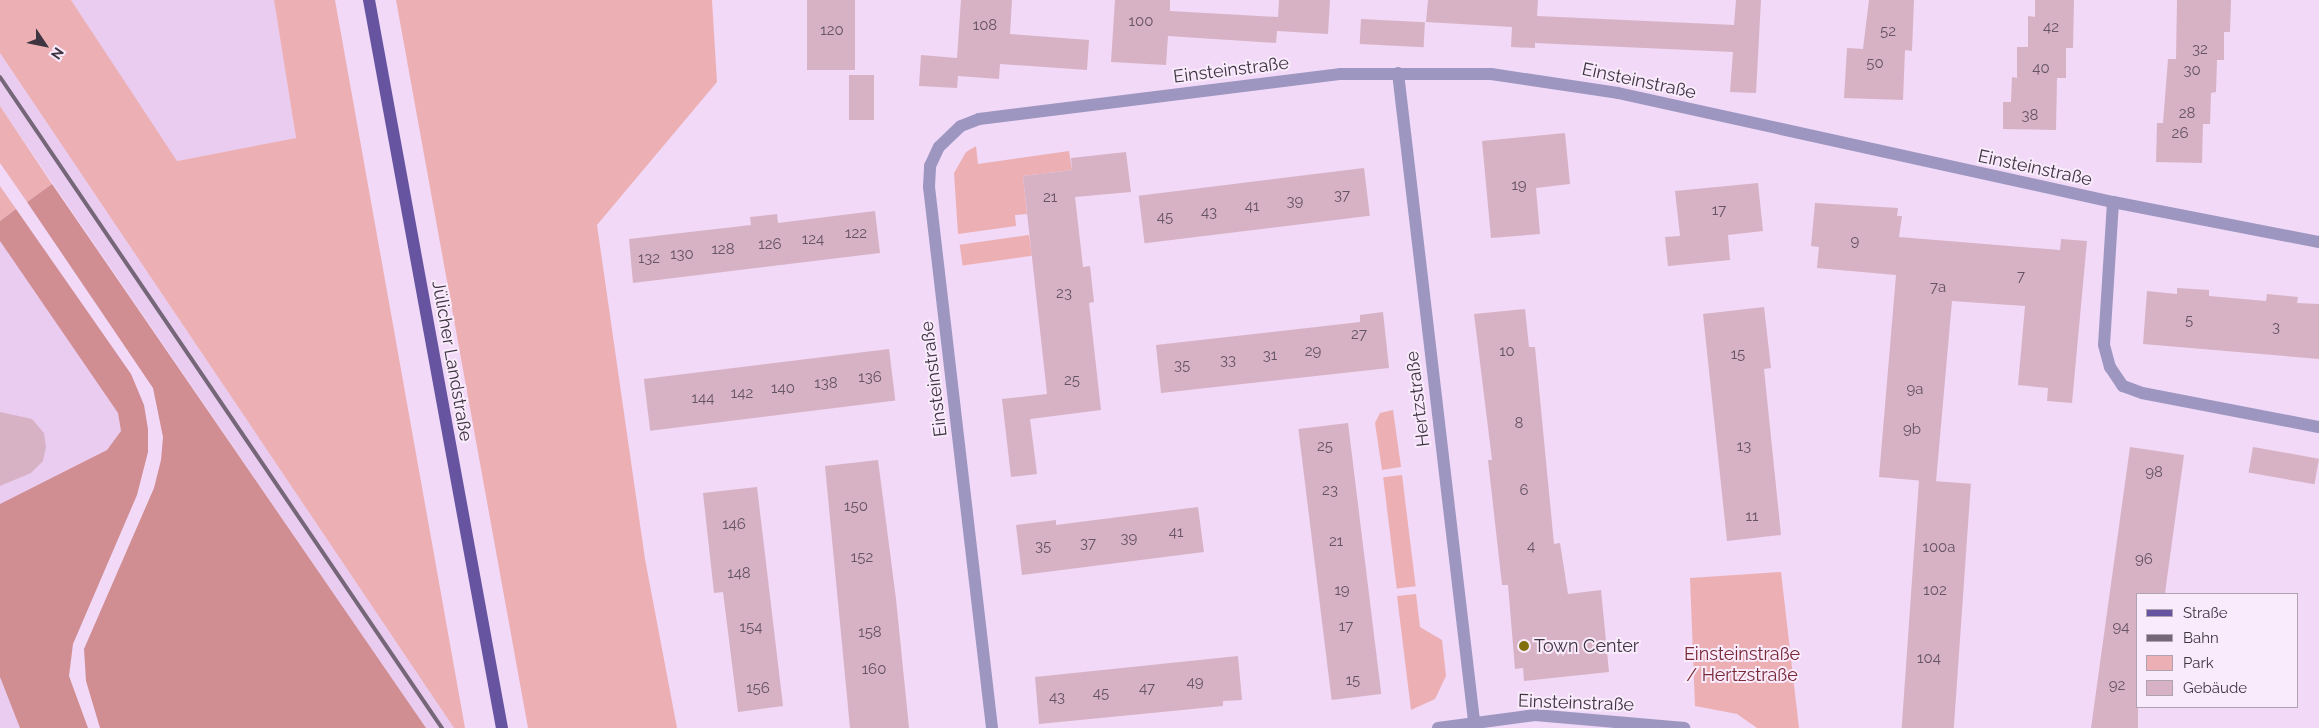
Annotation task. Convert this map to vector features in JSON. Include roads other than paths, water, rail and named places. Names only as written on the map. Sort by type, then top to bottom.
[{"type":"main road","name":"Jülicher Landstraße","points":[[369,0],[502,728]]},
{"type":"street","name":"Hertzstraße","points":[[1398,73],[1474,721]]},
{"type":"street","name":"Einsteinstraße","points":[[992,728],[929,187],[930,166],[939,147],[961,126],[979,119],[1341,74],[1491,74],[1618,93],[2113,202],[2319,242]]},
{"type":"street","name":"Einsteinstraße","points":[[2113,202],[2104,344],[2110,367],[2122,386],[2142,393],[2319,428]]},
{"type":"street","name":"Einsteinstraße","points":[[1438,728],[1474,721],[1535,715],[1578,716],[1684,728]]},
{"type":"railway","points":[[0,77],[442,728]]},
{"type":"place","name":"Town Center","points":[[1524,646]]},
{"type":"park label","name":"Einsteinstraße / Hertzstraße","points":[[1742,665]]}]
